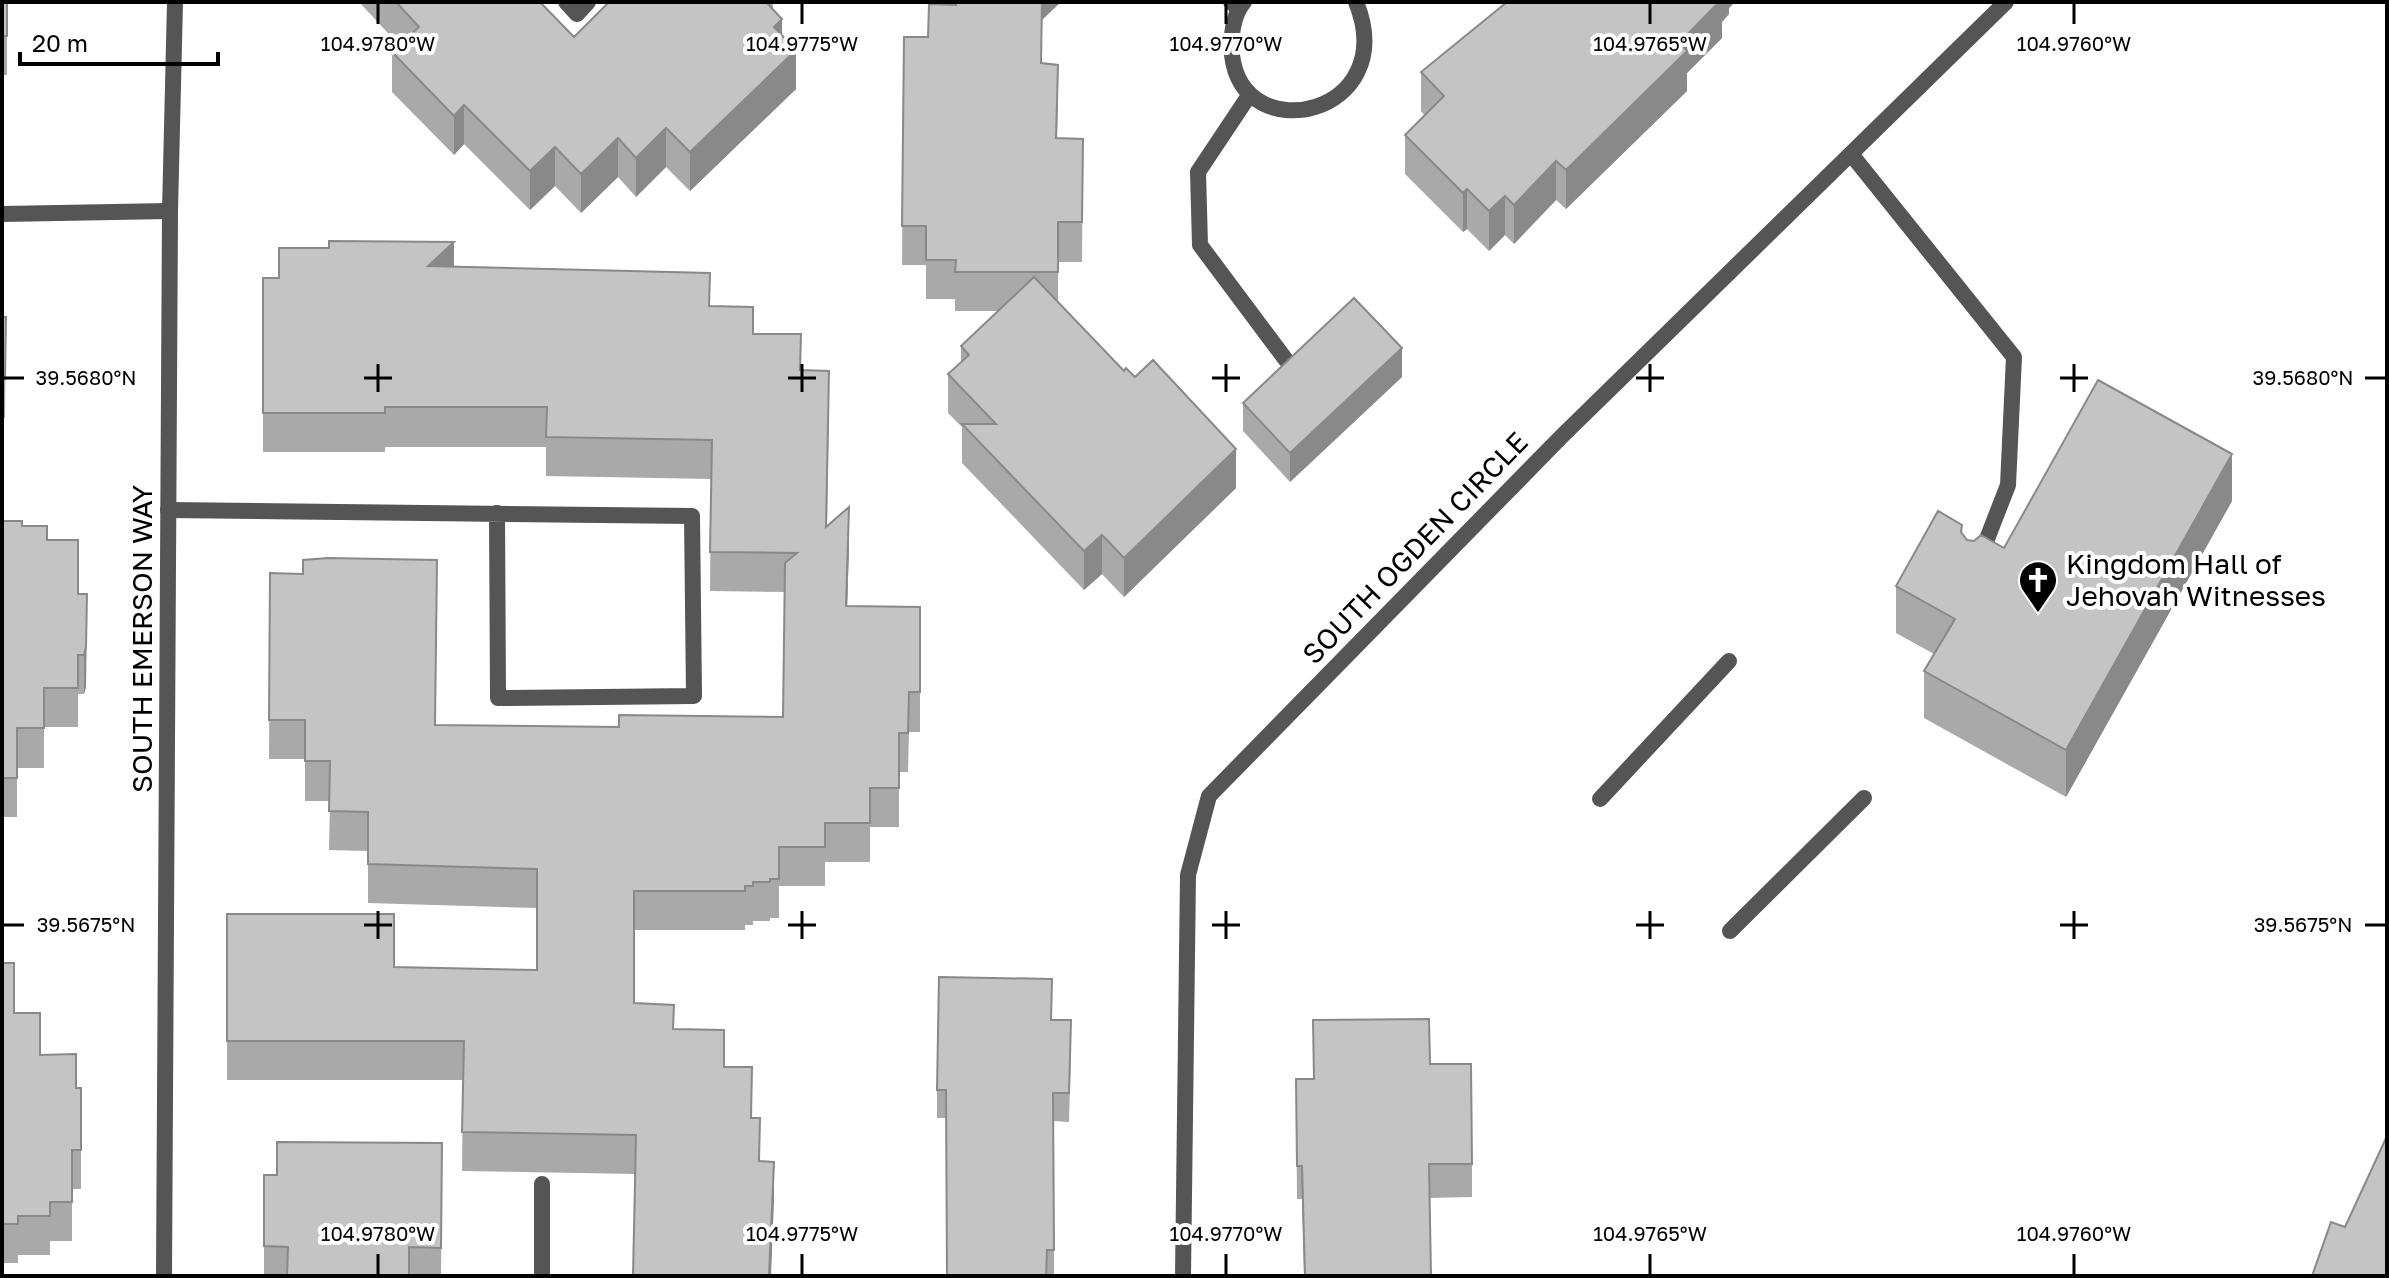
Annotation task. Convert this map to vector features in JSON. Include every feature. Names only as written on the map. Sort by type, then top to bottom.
[{"type":"street","name":"SOUTH EMERSON WAY","points":[[164,1276],[170,211],[175,2]]},
{"type":"street","points":[[566,2],[577,14],[588,2]]},
{"type":"street","points":[[1238,4],[1231,45],[1234,73],[1250,94],[1278,110],[1316,109],[1348,88],[1361,62],[1363,34],[1356,2]]},
{"type":"street","name":"SOUTH OGDEN CIRCLE","points":[[1183,1276],[1188,875],[1209,796],[1562,436],[2006,2]]},
{"type":"street","points":[[1250,94],[1198,172],[1200,245],[1286,360]]},
{"type":"street","points":[[1851,154],[2014,357],[2008,485],[1972,577]]},
{"type":"street","points":[[2,214],[170,211]]},
{"type":"street","points":[[168,510],[497,513],[692,516],[694,696],[498,698],[497,513]]},
{"type":"street","points":[[1600,799],[1729,661]]},
{"type":"street","points":[[1730,931],[1864,798]]},
{"type":"street","points":[[542,1184],[542,1276]]},
{"type":"building","points":[[2,2],[7,2],[7,36],[2,36]]},
{"type":"building","points":[[396,2],[540,2],[574,37],[609,2],[766,2],[782,19],[774,27],[796,50],[690,152],[666,128],[636,158],[618,138],[581,174],[555,147],[530,171],[464,105],[454,116],[392,52],[419,27]]},
{"type":"building","points":[[956,2],[1042,2],[1041,63],[1058,65],[1056,138],[1083,139],[1082,222],[1058,222],[1058,272],[955,272],[956,260],[926,260],[926,226],[902,226],[904,37],[928,37],[929,4],[956,5]]},
{"type":"building","points":[[1507,2],[1719,2],[1679,43],[1687,51],[1566,170],[1556,161],[1514,205],[1505,196],[1489,211],[1467,189],[1463,193],[1405,135],[1444,96],[1421,72]]},
{"type":"building","points":[[329,241],[454,242],[428,266],[710,273],[709,306],[753,307],[753,334],[801,334],[800,370],[829,371],[826,527],[849,507],[846,606],[920,607],[920,692],[909,692],[908,733],[899,733],[899,788],[870,788],[870,823],[825,823],[825,847],[779,847],[779,879],[753,882],[753,886],[745,886],[745,891],[634,891],[634,1003],[674,1005],[673,1029],[724,1030],[724,1067],[752,1067],[751,1118],[760,1118],[759,1161],[774,1162],[769,1276],[633,1276],[636,1135],[462,1132],[464,1041],[227,1041],[227,914],[394,914],[394,967],[537,970],[537,869],[368,864],[368,812],[329,811],[330,761],[305,761],[305,720],[269,720],[270,573],[303,574],[303,560],[328,558],[437,560],[435,725],[619,727],[619,715],[783,717],[785,563],[797,553],[710,552],[712,440],[546,437],[547,407],[385,407],[385,413],[263,413],[263,278],[279,278],[279,248],[329,248]]},
{"type":"building","points":[[1034,277],[1124,371],[1126,368],[1135,377],[1153,360],[1236,449],[1124,558],[1102,535],[1084,551],[962,424],[996,424],[948,374],[969,355],[961,346]]},
{"type":"building","points":[[1354,298],[1402,348],[1290,453],[1243,403]]},
{"type":"building","points":[[2,317],[6,317],[5,379],[2,379]]},
{"type":"building","name":"Kingdom Hall of Jehovah Witnesses","points":[[2098,380],[2232,454],[2066,750],[1924,671],[1955,619],[1896,586],[1938,511],[1962,525],[1961,532],[1967,540],[1974,541],[1981,535],[2004,548]]},
{"type":"building","points":[[2,521],[22,521],[22,526],[47,526],[47,540],[78,540],[78,594],[87,594],[86,647],[84,655],[78,655],[78,688],[44,688],[44,728],[17,728],[17,778],[2,778]]},
{"type":"building","points":[[2,963],[14,963],[14,1013],[40,1013],[40,1055],[76,1054],[76,1088],[81,1088],[81,1150],[72,1150],[72,1202],[50,1202],[50,1216],[18,1216],[18,1224],[2,1224]]},
{"type":"building","points":[[939,977],[1052,979],[1051,1020],[1071,1020],[1069,1093],[1053,1093],[1054,1250],[1047,1250],[1046,1276],[947,1276],[946,1090],[937,1090]]},
{"type":"building","points":[[1429,1019],[1430,1064],[1471,1064],[1472,1164],[1429,1164],[1431,1276],[1305,1276],[1302,1166],[1297,1166],[1296,1079],[1314,1079],[1313,1020]]},
{"type":"building","points":[[2387,1136],[2387,1276],[2312,1276],[2331,1222],[2345,1227]]},
{"type":"building","points":[[277,1142],[442,1143],[441,1248],[409,1247],[409,1276],[287,1276],[288,1247],[264,1246],[264,1175],[277,1175]]},
{"type":"place","name":"Kingdom Hall of Jehovah Witnesses","points":[[2038,614]]}]
